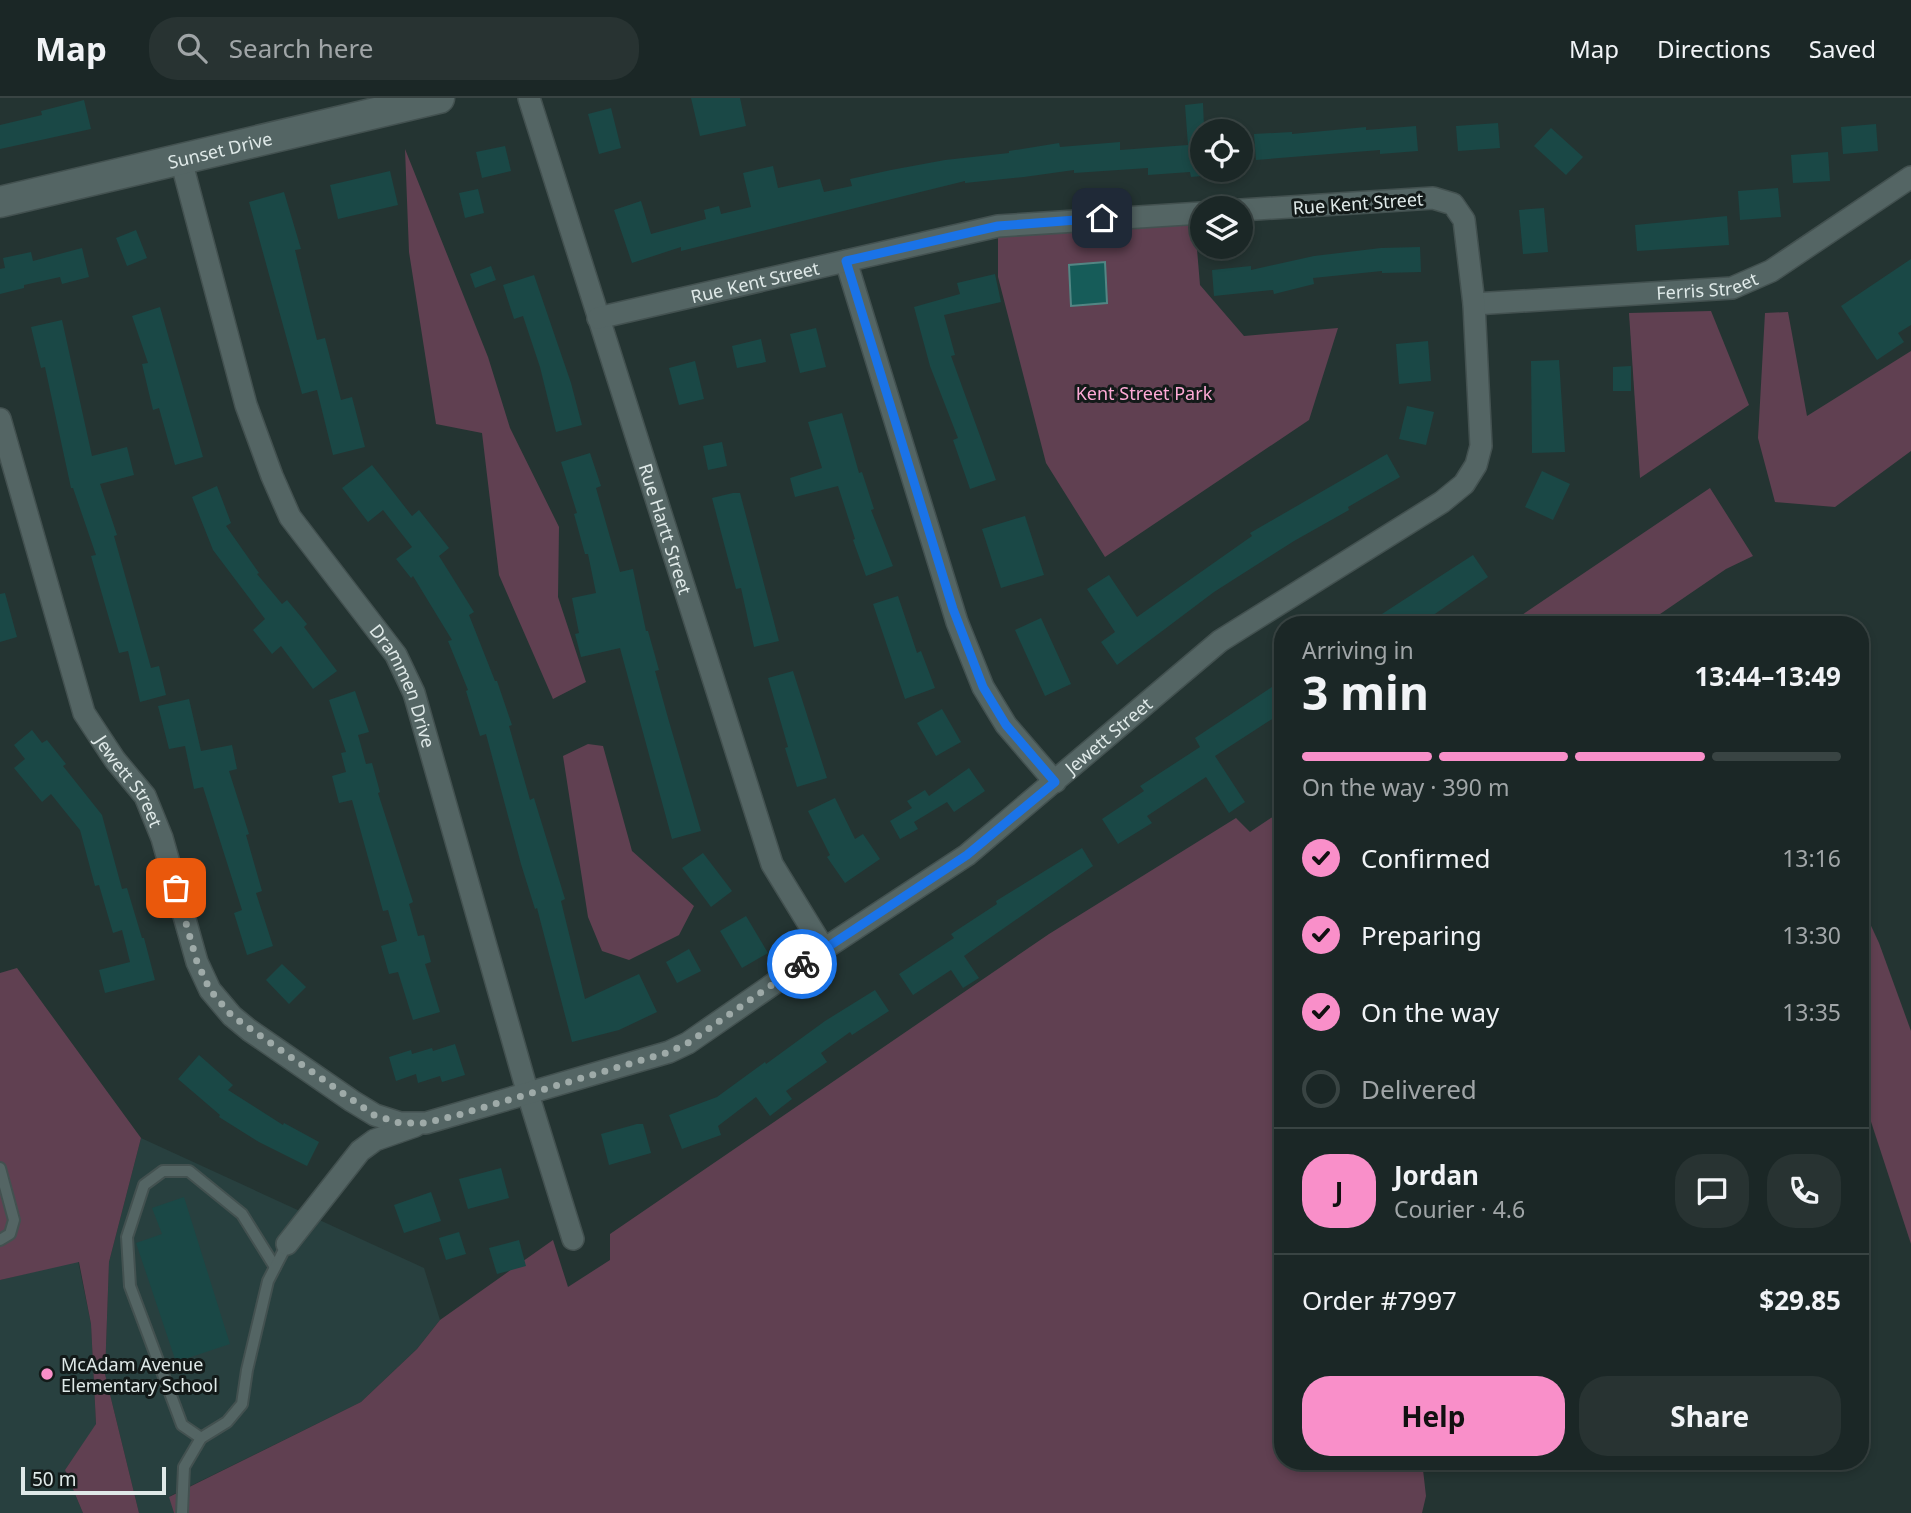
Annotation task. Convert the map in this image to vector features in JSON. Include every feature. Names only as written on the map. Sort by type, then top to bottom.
[{"type":"street","name":"Sunset Drive","points":[[0,202],[439,98]]},
{"type":"street","name":"Rue Hartt Street","points":[[529,98],[772,864],[824,949]]},
{"type":"street","name":"Drammen Drive","points":[[181,160],[246,405],[272,477],[290,517],[396,655],[414,693],[528,1094],[573,1239]]},
{"type":"street","name":"Ferris Street","points":[[1474,304],[1732,288],[1770,271],[1911,177]]},
{"type":"street","name":"Rue Kent Street","points":[[1253,209],[1443,199],[1453,204],[1464,220],[1474,304]]},
{"type":"street","name":"Rue Kent Street","points":[[598,318],[998,226],[1190,213]]},
{"type":"street","points":[[846,261],[953,609],[983,687],[1006,725],[1055,782]]},
{"type":"street","name":"Jewett Street","points":[[0,419],[85,713],[116,760],[145,796],[162,838],[197,962],[210,990],[240,1023],[374,1115],[400,1123],[426,1123],[669,1052],[688,1043],[967,855],[1220,641],[1442,502],[1464,484],[1476,465],[1481,446],[1474,304]]},
{"type":"street","points":[[352,1101],[362,1119],[365,1134],[360,1151]]},
{"type":"street","points":[[286,1244],[360,1151],[375,1140],[426,1123]]},
{"type":"lane","points":[[0,1168],[14,1220],[10,1234],[0,1240]]},
{"type":"lane","points":[[201,1438],[181,1425],[130,1286],[127,1237],[144,1185],[163,1171],[189,1171],[242,1214],[275,1267]]},
{"type":"lane","points":[[183,1513],[184,1467],[201,1438],[227,1422],[242,1404],[247,1370],[268,1281],[286,1244]]},
{"type":"shaded area","points":[[141,1138],[424,1268],[440,1320],[417,1349],[361,1402],[170,1496],[174,1513],[139,1513],[105,1374],[109,1262]]},
{"type":"shaded area","name":"McAdam Avenue Elementary School","points":[[78,1261],[91,1324],[96,1425],[65,1470],[83,1513],[0,1513],[0,1280]]},
{"type":"green space","points":[[405,149],[488,357],[510,428],[559,527],[558,597],[586,682],[553,699],[499,575],[482,433],[436,424],[409,252]]},
{"type":"green space","name":"Kent Street Park","points":[[1190,213],[1190,259],[1198,259],[1200,285],[1244,336],[1338,328],[1309,420],[1105,557],[1046,463],[998,277],[998,226]]},
{"type":"green space","points":[[1711,311],[1749,405],[1640,478],[1629,313]]},
{"type":"green space","points":[[1788,312],[1807,416],[1911,351],[1911,451],[1835,507],[1775,502],[1758,438],[1765,313]]},
{"type":"green space","points":[[1710,488],[1753,556],[1726,569],[1657,616],[1520,616]]},
{"type":"green space","points":[[588,744],[603,746],[632,851],[694,906],[679,935],[629,960],[602,951],[588,917],[563,756]]},
{"type":"green space","points":[[1274,816],[1274,1470],[1423,1470],[1426,1496],[1422,1513],[174,1513],[169,1497],[361,1402],[417,1349],[440,1320],[553,1240],[568,1287],[610,1260],[610,1234],[1049,934],[1236,818],[1250,832]]},
{"type":"green space","points":[[1869,921],[1911,1031],[1911,1244],[1869,1116]]},
{"type":"green space","points":[[17,968],[141,1138],[109,1262],[105,1374],[139,1513],[83,1513],[65,1470],[96,1424],[91,1324],[79,1262],[0,1280],[0,973]]},
{"type":"water","points":[[1105,262],[1107,303],[1071,306],[1069,265]]},
{"type":"building","points":[[691,98],[740,98],[746,126],[700,136]]},
{"type":"building","points":[[84,100],[91,129],[0,149],[0,125],[42,115],[41,111]]},
{"type":"building","points":[[1203,103],[1204,119],[1190,119],[1190,172],[1148,175],[1148,168],[1074,173],[1074,170],[965,181],[681,251],[681,247],[632,263],[614,210],[641,201],[651,234],[706,219],[704,210],[719,206],[721,214],[751,207],[743,173],[773,166],[778,188],[820,179],[824,192],[852,186],[850,179],[891,170],[1059,143],[1060,147],[1120,142],[1120,150],[1188,145],[1185,105]]},
{"type":"building","points":[[611,108],[621,148],[599,154],[588,114]]},
{"type":"building","points":[[1498,123],[1500,148],[1458,151],[1456,126]]},
{"type":"building","points":[[1876,124],[1878,151],[1843,154],[1841,127]]},
{"type":"building","points":[[1416,126],[1418,151],[1380,154],[1380,150],[1256,160],[1254,134]]},
{"type":"building","points":[[1551,128],[1583,157],[1566,175],[1534,146]]},
{"type":"building","points":[[505,146],[511,171],[482,178],[476,152]]},
{"type":"building","points":[[1828,152],[1830,181],[1793,183],[1791,155]]},
{"type":"building","points":[[390,171],[398,205],[338,219],[330,185]]},
{"type":"building","points":[[1778,188],[1781,217],[1740,220],[1738,191]]},
{"type":"building","points":[[478,189],[484,213],[465,218],[459,193]]},
{"type":"building","points":[[284,192],[301,249],[295,250],[317,340],[325,338],[341,400],[352,397],[365,447],[333,455],[317,390],[302,394],[249,202]]},
{"type":"building","points":[[1544,208],[1548,252],[1523,254],[1519,210]]},
{"type":"building","points":[[1727,216],[1729,245],[1637,251],[1635,225]]},
{"type":"building","points":[[136,230],[147,258],[127,266],[116,238]]},
{"type":"building","points":[[1420,247],[1421,272],[1382,271],[1313,278],[1314,284],[1274,294],[1273,290],[1214,296],[1212,270],[1251,266],[1251,270],[1314,256],[1381,248]]},
{"type":"building","points":[[82,248],[89,277],[62,284],[60,277],[24,285],[24,288],[0,294],[0,269],[5,268],[3,258],[31,252],[33,261]]},
{"type":"building","points":[[1911,259],[1911,325],[1898,333],[1904,342],[1877,360],[1841,306]]},
{"type":"building","points":[[491,266],[496,280],[475,288],[470,274]]},
{"type":"building","points":[[995,274],[1001,302],[944,315],[955,355],[951,356],[996,480],[970,489],[953,440],[958,438],[930,366],[914,307],[960,294],[957,283]]},
{"type":"building","points":[[534,275],[571,383],[582,425],[556,432],[540,367],[523,316],[514,319],[503,285]]},
{"type":"building","points":[[160,307],[203,457],[175,465],[159,408],[153,410],[142,364],[148,363],[132,316]]},
{"type":"building","points":[[62,320],[92,456],[127,447],[134,475],[100,484],[117,535],[114,536],[151,668],[159,666],[166,695],[140,702],[128,651],[119,653],[91,556],[96,555],[71,488],[45,367],[41,368],[31,327]]},
{"type":"building","points":[[816,328],[826,367],[800,373],[790,334]]},
{"type":"building","points":[[761,339],[766,362],[737,368],[732,346]]},
{"type":"building","points":[[1428,341],[1431,381],[1399,384],[1396,344]]},
{"type":"building","points":[[1559,360],[1565,452],[1532,453],[1531,361]]},
{"type":"building","points":[[695,361],[704,399],[679,405],[669,368]]},
{"type":"building","points":[[1631,366],[1631,391],[1613,391],[1613,367]]},
{"type":"building","points":[[1407,406],[1434,412],[1426,445],[1399,439]]},
{"type":"building","points":[[842,413],[859,473],[862,472],[874,509],[871,510],[893,566],[866,576],[838,486],[795,497],[790,478],[822,468],[808,422]]},
{"type":"building","points":[[722,442],[727,466],[708,470],[703,446]]},
{"type":"building","points":[[590,453],[601,486],[596,488],[620,572],[633,569],[646,631],[659,670],[655,671],[701,831],[672,839],[620,648],[581,657],[575,634],[579,633],[572,598],[596,593],[588,554],[585,554],[574,514],[577,513],[561,462]]},
{"type":"building","points":[[1387,454],[1400,477],[1214,592],[1117,665],[1101,642],[1115,632],[1087,589],[1109,575],[1137,617],[1252,536],[1250,533]]},
{"type":"building","points":[[372,465],[412,516],[419,510],[449,548],[439,556],[474,612],[469,615],[512,725],[509,726],[530,800],[534,798],[565,899],[561,901],[585,999],[639,974],[657,1012],[619,1030],[572,1042],[537,908],[535,909],[521,864],[486,734],[480,736],[466,691],[468,690],[448,641],[452,640],[413,576],[411,578],[396,559],[412,547],[383,510],[368,522],[342,488]]},
{"type":"building","points":[[1542,471],[1570,484],[1553,520],[1525,507]]},
{"type":"building","points":[[217,486],[231,523],[226,526],[259,573],[257,574],[282,604],[287,600],[307,624],[304,627],[337,671],[313,689],[281,646],[272,654],[253,630],[265,619],[213,550],[192,497]]},
{"type":"building","points":[[740,493],[779,641],[754,647],[741,588],[736,589],[712,498]]},
{"type":"building","points":[[1025,516],[1044,575],[1001,588],[982,529]]},
{"type":"building","points":[[1473,555],[1488,577],[1432,616],[1379,616]]},
{"type":"building","points":[[5,593],[17,637],[0,642],[0,594]]},
{"type":"building","points":[[898,596],[917,653],[921,651],[935,688],[905,699],[873,604]]},
{"type":"building","points":[[1041,618],[1071,684],[1045,696],[1015,630]]},
{"type":"building","points":[[793,671],[827,778],[797,787],[768,678]]},
{"type":"building","points":[[1272,687],[1274,690],[1274,718],[1215,756],[1245,802],[1229,813],[1206,777],[1147,816],[1152,823],[1118,844],[1102,819],[1144,791],[1140,786],[1200,747],[1195,738]]},
{"type":"building","points":[[355,691],[369,732],[358,735],[366,764],[372,763],[380,792],[378,793],[413,902],[409,904],[418,936],[424,935],[431,962],[425,964],[440,1012],[413,1020],[398,972],[389,974],[381,946],[397,941],[388,910],[383,911],[352,800],[339,803],[332,776],[346,772],[341,753],[346,752],[329,700]]},
{"type":"building","points":[[189,699],[201,751],[232,745],[237,769],[229,771],[249,834],[246,835],[262,891],[256,893],[273,946],[247,955],[234,913],[242,910],[203,787],[194,789],[185,746],[169,749],[158,706]]},
{"type":"building","points":[[942,709],[961,742],[936,756],[917,723]]},
{"type":"building","points":[[32,730],[42,743],[47,740],[66,764],[63,766],[102,815],[122,889],[127,888],[155,980],[105,993],[99,970],[130,962],[122,930],[113,933],[99,885],[95,886],[80,830],[51,794],[42,802],[14,768],[25,759],[14,745]]},
{"type":"building","points":[[969,768],[985,791],[954,812],[947,802],[914,822],[918,829],[900,839],[890,821],[912,808],[907,801],[925,790],[929,796]]},
{"type":"building","points":[[835,798],[855,839],[863,834],[880,859],[845,883],[827,857],[830,855],[808,811]]},
{"type":"building","points":[[1082,848],[1093,866],[964,956],[979,978],[963,988],[951,970],[913,995],[899,974],[954,938],[951,934],[997,904],[996,901]]},
{"type":"building","points":[[703,853],[732,891],[711,907],[682,868]]},
{"type":"building","points":[[746,916],[768,953],[742,968],[720,931]]},
{"type":"building","points":[[689,949],[701,971],[677,983],[666,962]]},
{"type":"building","points":[[282,964],[306,987],[289,1004],[266,980]]},
{"type":"building","points":[[875,990],[889,1011],[852,1035],[850,1032],[821,1053],[827,1062],[786,1091],[792,1099],[770,1116],[756,1097],[718,1126],[721,1135],[682,1149],[669,1115],[717,1097],[825,1021]]},
{"type":"building","points":[[455,1044],[465,1075],[442,1082],[440,1076],[418,1083],[416,1074],[396,1081],[389,1057],[411,1050],[412,1054],[432,1048],[433,1051]]},
{"type":"building","points":[[199,1055],[233,1085],[228,1090],[283,1125],[284,1123],[319,1142],[307,1166],[259,1142],[219,1117],[220,1115],[178,1079]]},
{"type":"building","points":[[643,1124],[651,1153],[609,1165],[601,1134]]},
{"type":"building","points":[[501,1168],[509,1198],[468,1209],[459,1179]]},
{"type":"building","points":[[431,1192],[441,1221],[404,1233],[394,1205]]},
{"type":"building","points":[[184,1197],[230,1344],[176,1362],[136,1243],[162,1234],[152,1208]]},
{"type":"building","points":[[459,1232],[466,1254],[446,1260],[439,1238]]},
{"type":"building","points":[[519,1240],[526,1266],[497,1274],[489,1248]]},
{"type":"way so far","points":[[176,888],[197,962],[210,990],[232,1016],[352,1101],[374,1115],[400,1123],[426,1123],[458,1115],[669,1052],[688,1043],[802,964]]},
{"type":"place","name":"McAdam Avenue Elementary School","points":[[47,1374]]},
{"type":"route","points":[[802,964],[967,855],[1055,782],[1006,725],[983,687],[957,622],[846,261],[998,226],[1102,218]]}]
